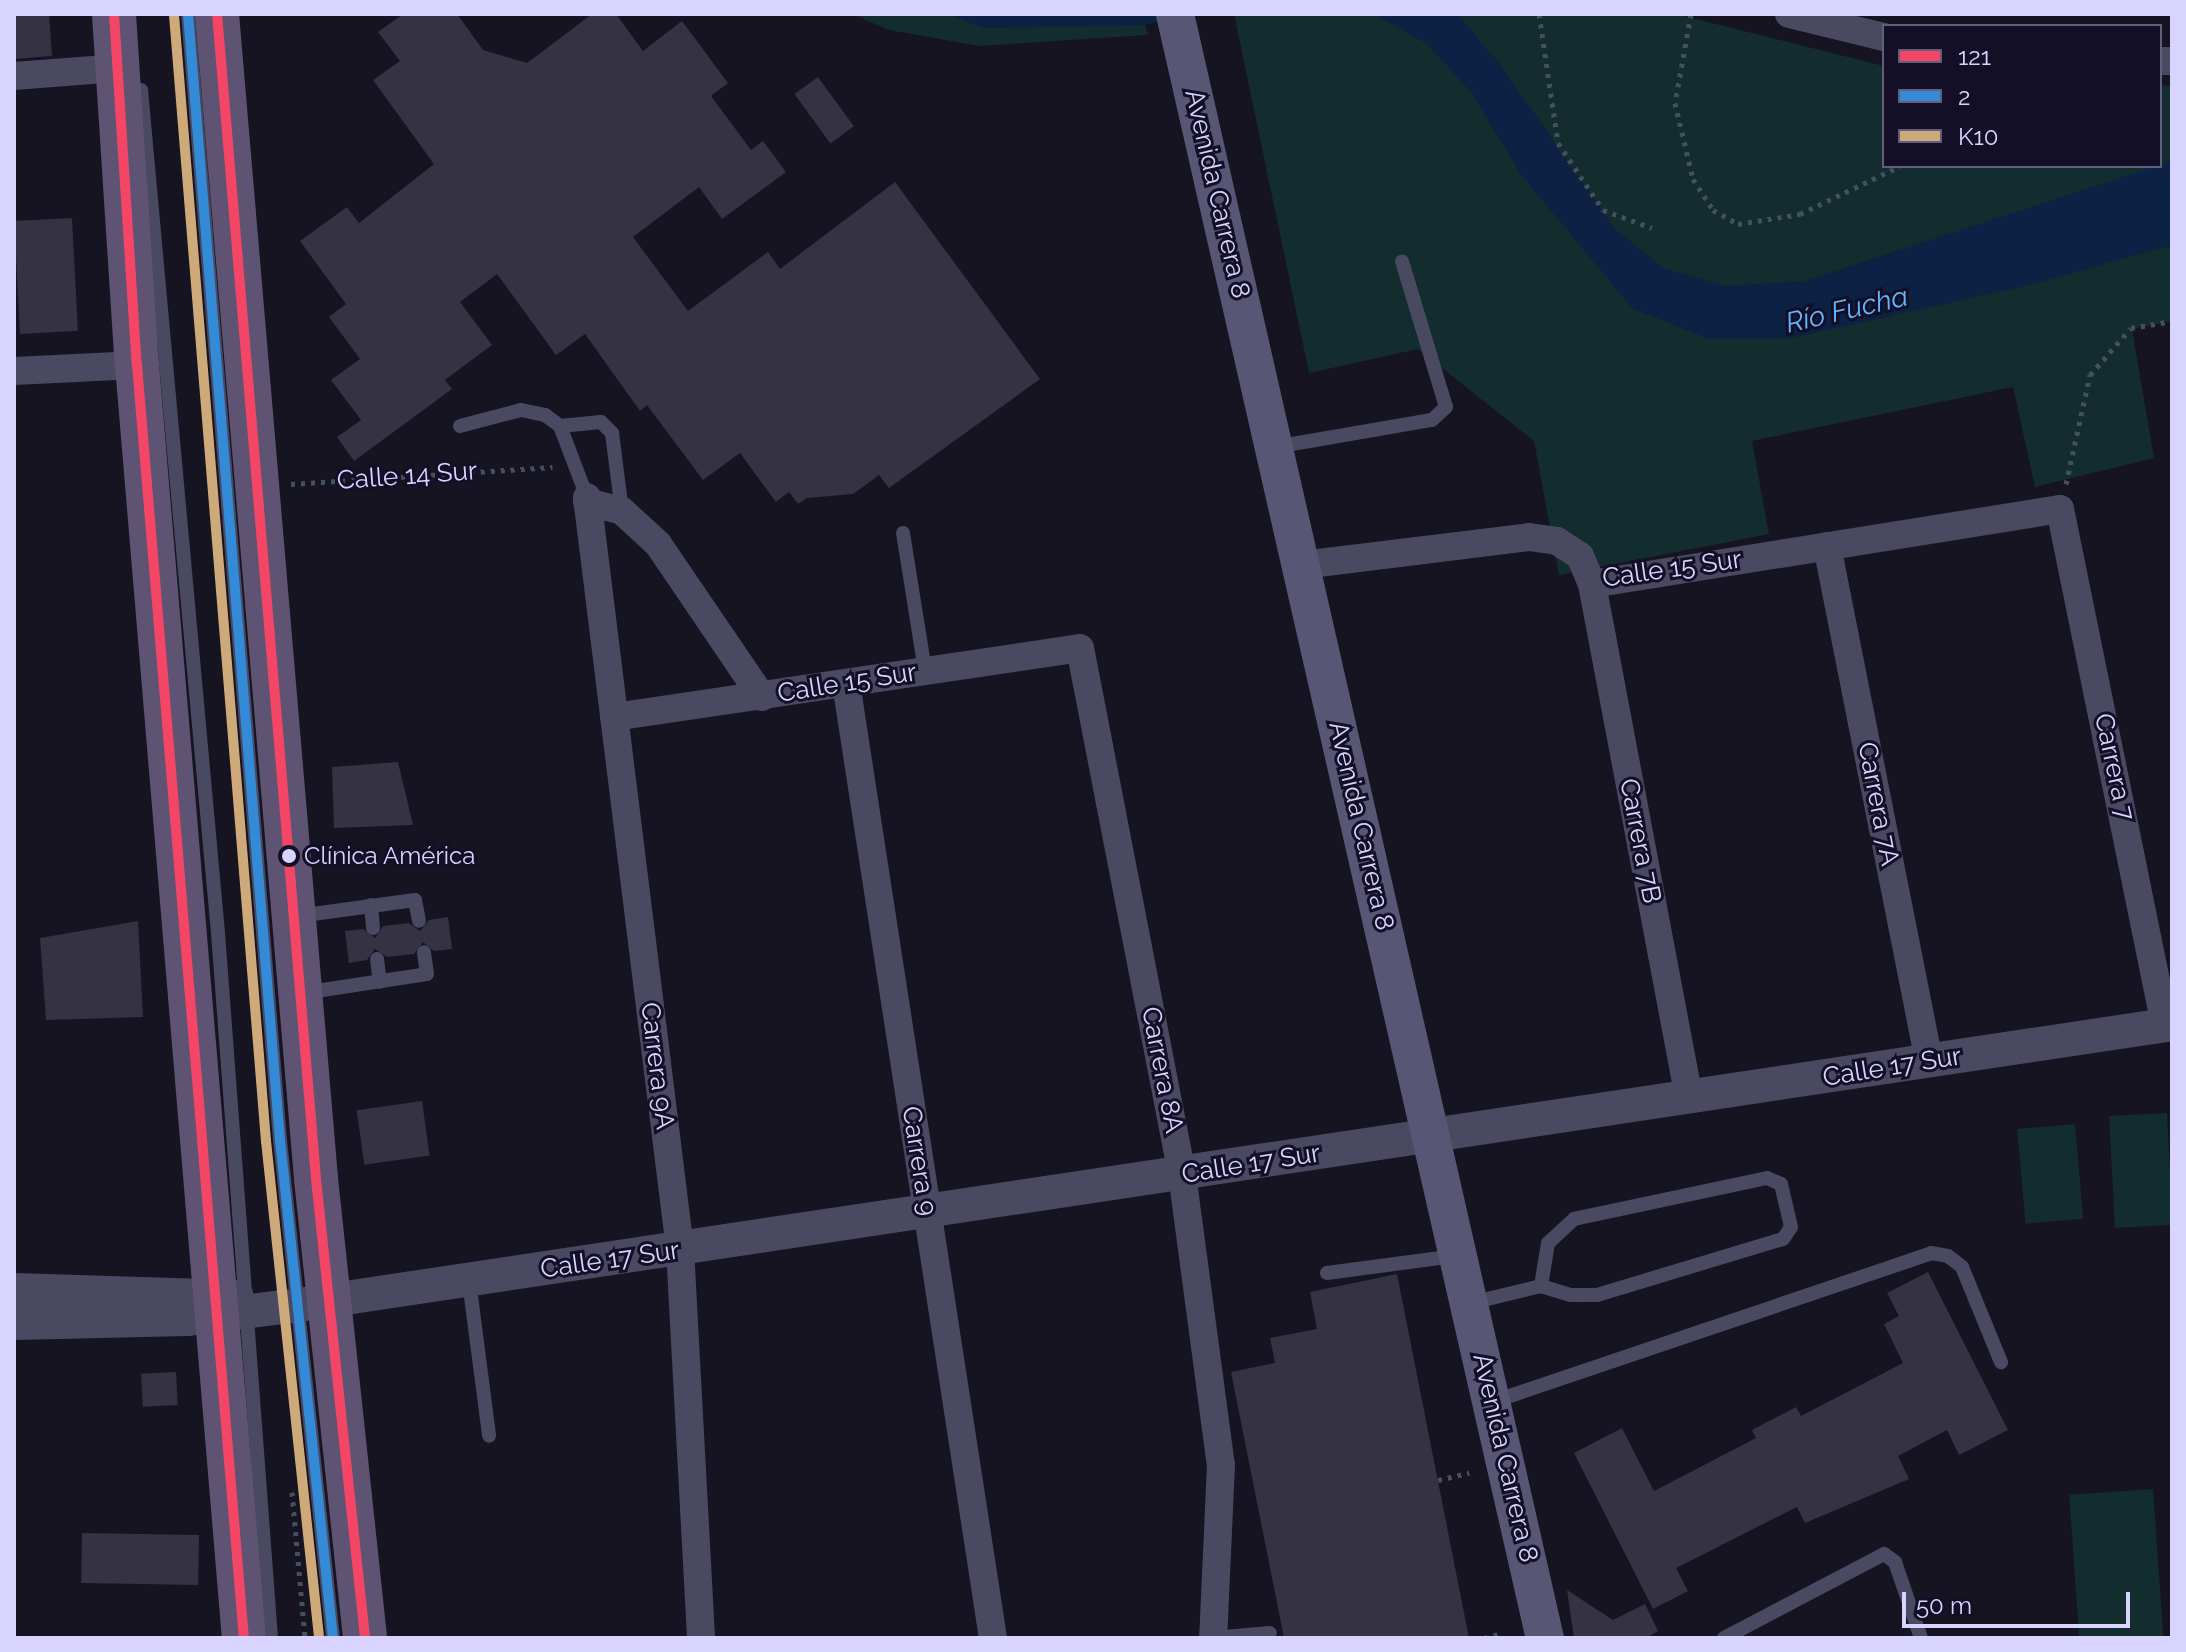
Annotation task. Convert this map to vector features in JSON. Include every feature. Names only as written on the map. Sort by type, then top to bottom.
[{"type":"main road","points":[[114,14],[128,72],[137,365],[233,1305],[244,1638]]},
{"type":"main road","points":[[217,14],[254,487],[299,994],[309,1302],[365,1638]]},
{"type":"main road","name":"Avenida Carrera 8","points":[[1177,20],[1545,1638]]},
{"type":"street","points":[[1789,14],[1882,37]]},
{"type":"street","points":[[14,76],[128,72]]},
{"type":"street","points":[[14,371],[137,365]]},
{"type":"street","points":[[587,500],[622,511],[658,544],[762,697]]},
{"type":"street","name":"Carrera 9A","points":[[587,500],[680,1249],[701,1638]]},
{"type":"street","name":"Calle 15 Sur","points":[[1302,565],[1529,537],[1557,541],[1580,556],[1592,584],[2060,509]]},
{"type":"street","name":"Carrera 7","points":[[2060,509],[2168,1024]]},
{"type":"street","name":"Carrera 7A","points":[[1827,546],[1929,1061]]},
{"type":"street","name":"Carrera 7B","points":[[1592,584],[1689,1098]]},
{"type":"street","name":"Calle 15 Sur","points":[[614,717],[1080,648]]},
{"type":"street","name":"Carrera 8A","points":[[1080,648],[1182,1174],[1221,1465],[1213,1638]]},
{"type":"street","name":"Carrera 9","points":[[846,683],[993,1638]]},
{"type":"street","name":"Calle 17 Sur","points":[[14,1323],[233,1305],[309,1302],[469,1281],[2168,1024]]},
{"type":"street","name":"Calle 17 Sur","points":[[14,1290],[233,1305]]},
{"type":"lane","points":[[188,14],[229,565],[309,1302],[333,1638]]},
{"type":"lane","points":[[128,72],[233,1305],[271,1638]]},
{"type":"lane","points":[[1275,447],[1432,420],[1446,407],[1402,261]]},
{"type":"lane","points":[[460,426],[521,410],[560,426],[601,422],[612,433],[622,511]]},
{"type":"lane","points":[[560,426],[587,500]]},
{"type":"lane","points":[[903,533],[925,670]]},
{"type":"lane","points":[[292,917],[415,900],[419,921]]},
{"type":"lane","points":[[371,905],[373,928]]},
{"type":"lane","points":[[299,994],[427,974],[424,952]]},
{"type":"lane","points":[[377,959],[380,982]]},
{"type":"lane","points":[[1470,1304],[1541,1286],[1597,1295],[1783,1239],[1791,1227],[1781,1184],[1767,1178],[1574,1219],[1548,1243],[1541,1286]]},
{"type":"lane","points":[[1492,1402],[1931,1253],[1948,1256],[1962,1267],[2001,1362]]},
{"type":"lane","points":[[1327,1273],[1459,1255]]},
{"type":"lane","points":[[469,1281],[489,1436]]},
{"type":"lane","points":[[1724,1638],[1884,1554],[1895,1562],[1921,1638]]},
{"type":"lane","points":[[1213,1638],[1270,1633]]},
{"type":"path","points":[[1539,14],[1558,143],[1603,210],[1652,228]]},
{"type":"path","points":[[1691,14],[1675,103],[1693,179],[1713,210],[1738,224],[1800,214],[1896,168]]},
{"type":"path","points":[[2060,509],[2090,375],[2131,328],[2172,321]]},
{"type":"path","name":"Calle 14 Sur","points":[[254,487],[559,466]]},
{"type":"path","points":[[1438,1480],[1469,1473]]},
{"type":"path","points":[[292,1485],[305,1638]]},
{"type":"path","points":[[1484,1638],[1499,1634]]},
{"type":"green space","points":[[852,14],[1142,14],[1148,35],[979,46],[889,30]]},
{"type":"green space","points":[[1234,14],[1676,14],[1882,66],[1882,168],[2162,168],[2162,85],[2172,86],[2172,321],[2132,329],[2154,458],[2035,487],[2013,387],[1752,441],[1769,534],[1559,575],[1534,441],[1418,349],[1309,373]]},
{"type":"green space","points":[[2167,1113],[2172,1225],[2115,1228],[2109,1116]]},
{"type":"green space","points":[[2075,1124],[2083,1219],[2026,1224],[2017,1129]]},
{"type":"green space","points":[[2153,1489],[2163,1638],[2079,1638],[2069,1495]]},
{"type":"water","points":[[949,14],[1190,14],[1144,25],[983,28]]},
{"type":"water","name":"Río Fucha","points":[[1374,14],[1457,14],[1499,63],[1615,229],[1663,268],[1725,286],[1805,281],[2151,168],[2162,168],[2162,164],[2172,161],[2172,245],[2029,285],[1793,338],[1709,339],[1632,308],[1522,176],[1471,92],[1427,44]]},
{"type":"building","points":[[14,14],[49,14],[52,56],[14,59]]},
{"type":"building","points":[[403,14],[457,14],[483,50],[527,63],[592,14],[616,14],[643,51],[682,21],[728,83],[711,96],[751,150],[763,141],[786,172],[722,219],[699,187],[633,237],[688,311],[768,252],[780,269],[895,182],[1040,379],[889,488],[879,475],[853,494],[807,498],[798,504],[789,492],[776,502],[740,453],[703,480],[647,405],[640,411],[585,334],[556,355],[497,274],[460,302],[492,345],[445,380],[452,389],[354,461],[337,437],[361,420],[331,380],[360,359],[329,317],[346,304],[300,241],[347,207],[359,223],[434,164],[373,80],[400,61],[378,32]]},
{"type":"building","points":[[818,77],[854,126],[830,143],[795,94]]},
{"type":"building","points":[[72,218],[78,331],[20,334],[14,221]]},
{"type":"building","points":[[398,762],[413,825],[334,828],[332,767]]},
{"type":"building","points":[[448,917],[452,949],[434,951],[423,942],[414,954],[387,957],[375,949],[367,960],[349,963],[345,931],[363,929],[375,938],[383,926],[409,923],[420,931],[429,920]]},
{"type":"building","points":[[138,921],[143,1017],[46,1020],[40,938]]},
{"type":"building","points":[[422,1101],[430,1155],[364,1165],[357,1110]]},
{"type":"building","points":[[1928,1272],[2008,1430],[1959,1455],[1947,1430],[1898,1456],[1909,1479],[1805,1523],[1797,1507],[1676,1568],[1688,1591],[1653,1609],[1574,1453],[1622,1428],[1654,1491],[1756,1438],[1752,1430],[1796,1407],[1801,1416],[1903,1363],[1884,1324],[1899,1316],[1887,1293]]},
{"type":"building","points":[[1397,1274],[1469,1638],[1284,1638],[1231,1372],[1275,1363],[1270,1338],[1317,1329],[1310,1292]]},
{"type":"building","points":[[176,1372],[178,1405],[143,1407],[141,1374]]},
{"type":"building","points":[[82,1533],[199,1535],[198,1585],[81,1583]]},
{"type":"building","points":[[1567,1590],[1613,1620],[1645,1604],[1658,1631],[1646,1638],[1574,1638]]},
{"type":"transit line","name":"121","points":[[114,14],[137,365],[244,1638]]},
{"type":"transit line","name":"2","points":[[188,14],[280,1140],[333,1638]]},
{"type":"transit line","name":"121","points":[[217,14],[316,1179],[365,1638]]},
{"type":"transit line","name":"K10","points":[[174,15],[266,1141],[319,1638]]},
{"type":"place","name":"Clínica América","points":[[289,856]]}]
